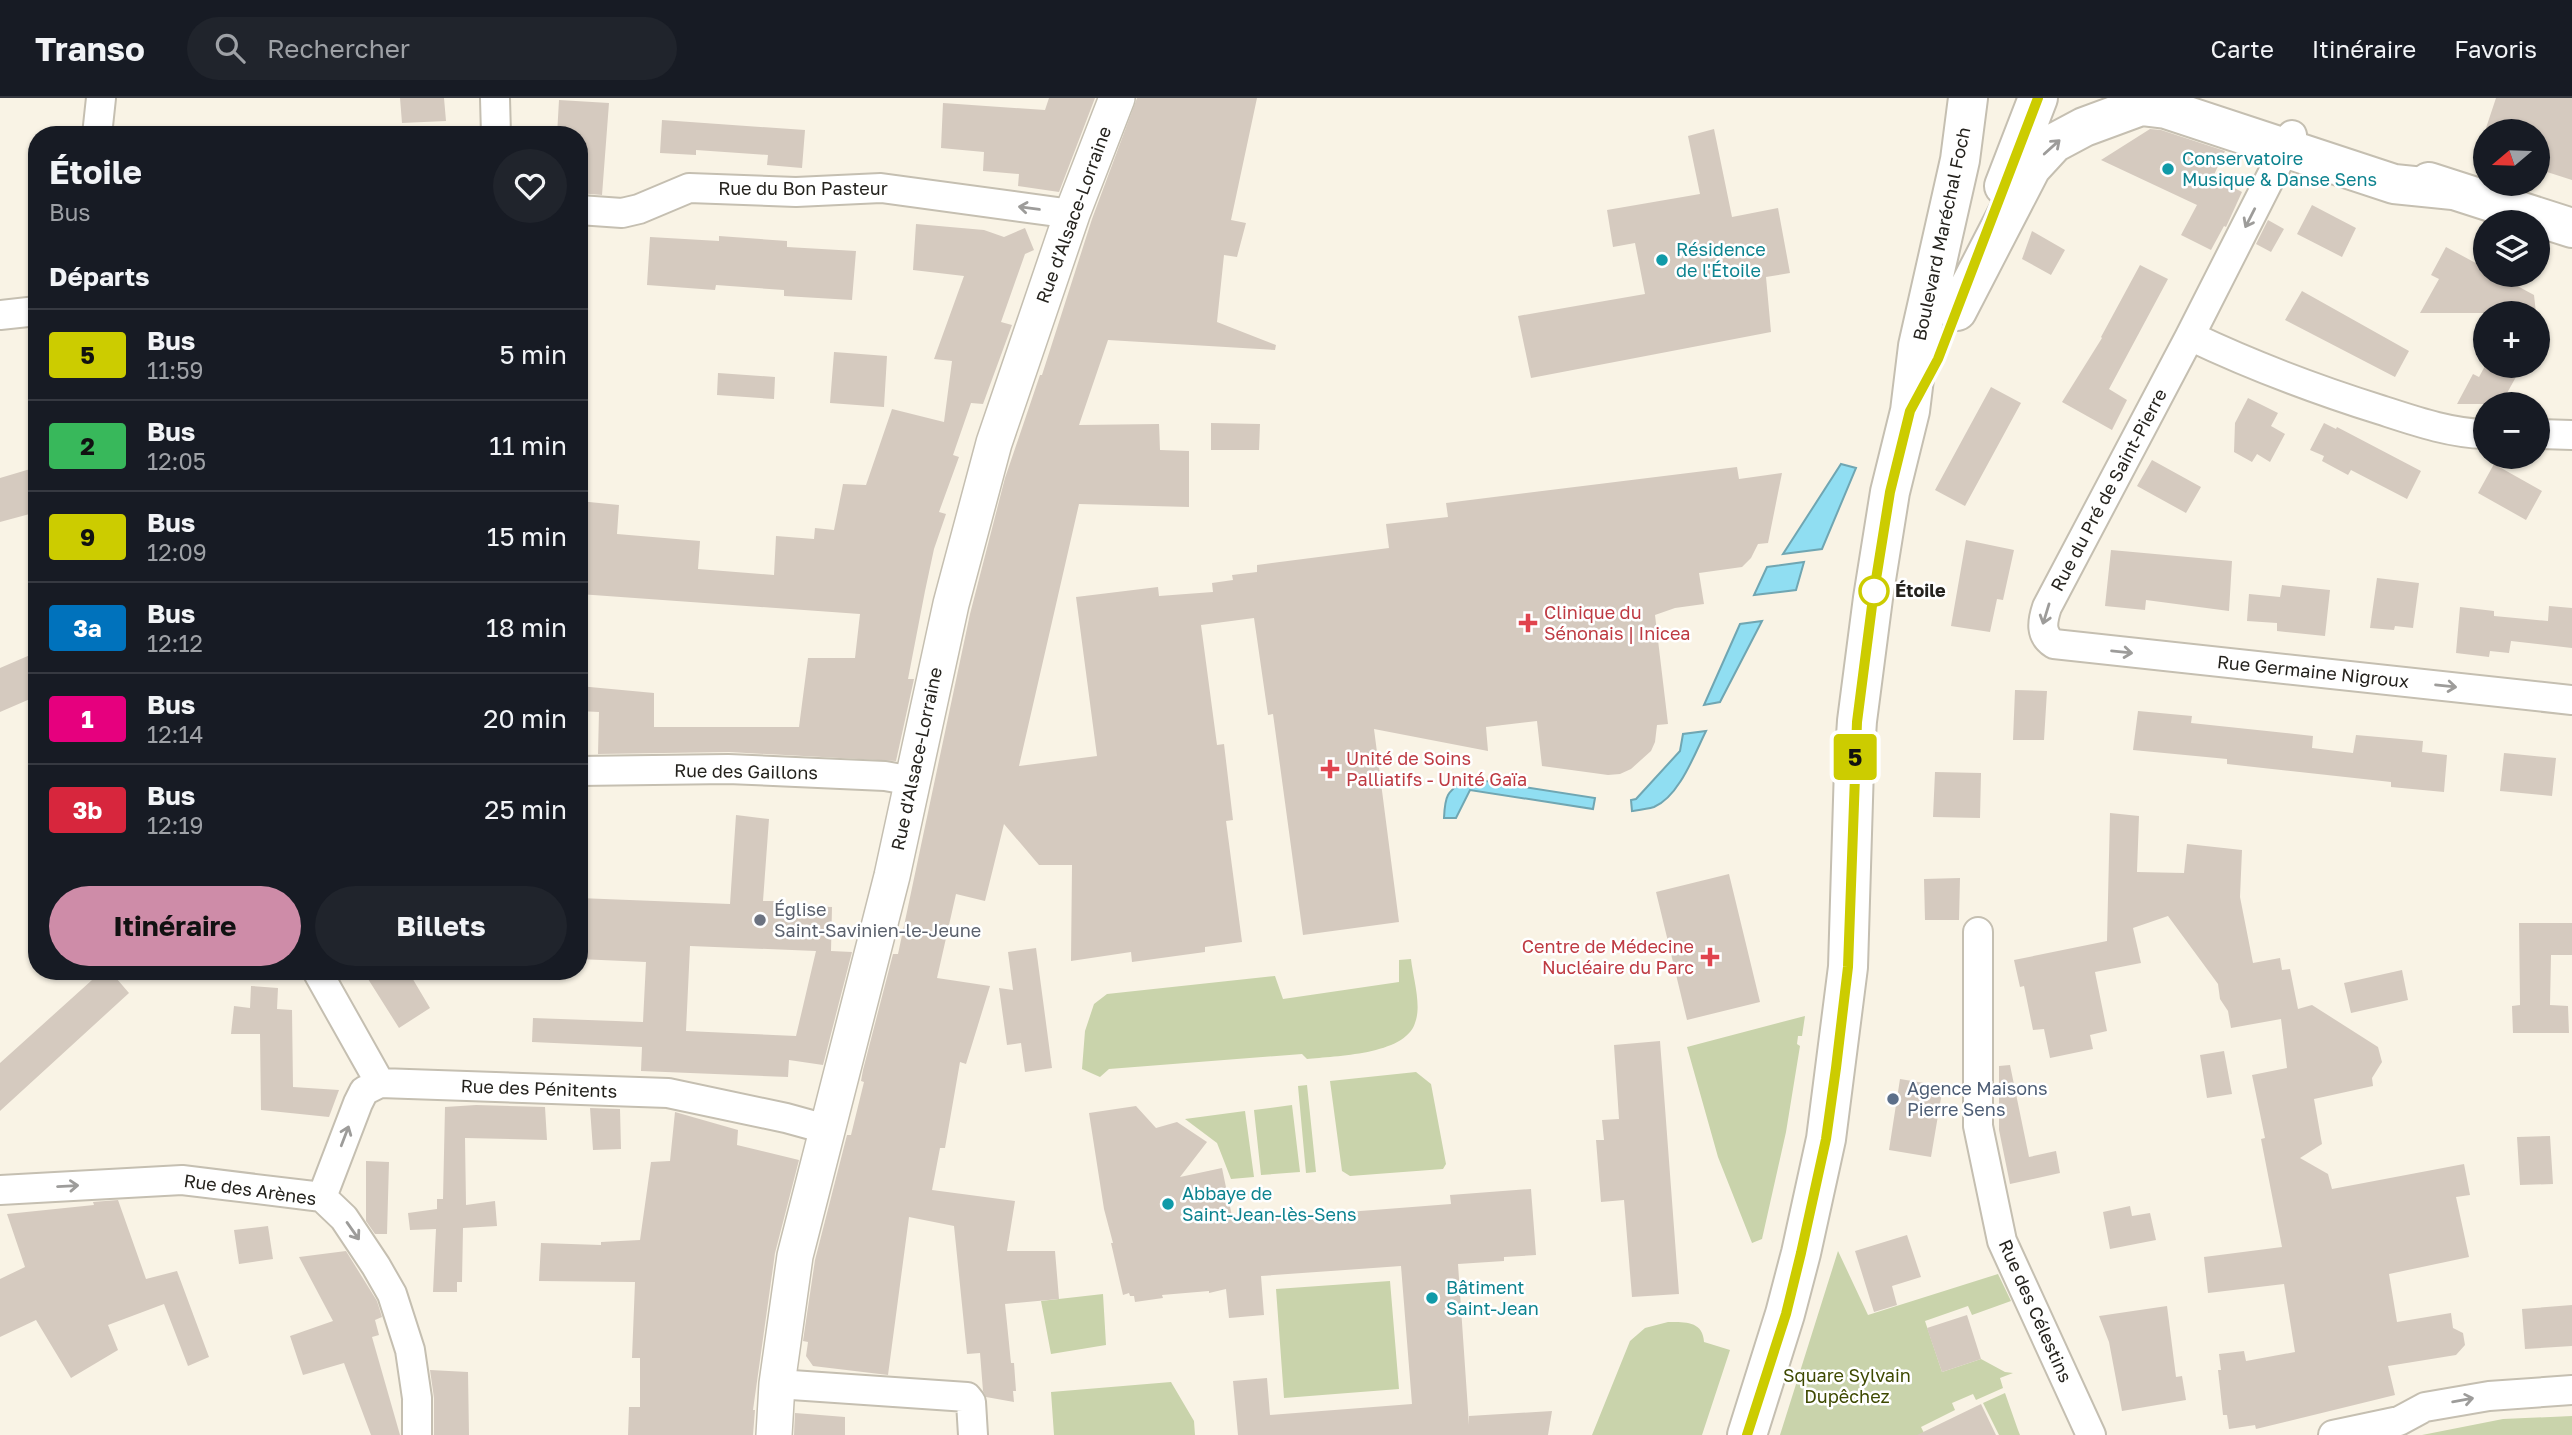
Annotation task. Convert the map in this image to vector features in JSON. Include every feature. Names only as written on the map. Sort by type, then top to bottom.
[{"type":"main road","name":"Boulevard Maréchal Foch","points":[[1748,1435],[1786,1314],[1826,1139],[1848,967],[1857,722],[1873,598],[1890,492],[1910,411],[1918,346],[1960,160],[1968,98]]},
{"type":"main road","points":[[1910,411],[2011,98]]},
{"type":"main road","name":"Boulevard Maréchal Foch","points":[[1910,411],[1938,359],[2038,98]]},
{"type":"main road","points":[[2181,98],[2289,142]]},
{"type":"main road","points":[[1957,311],[2031,168],[2054,143],[2068,135],[2141,106],[2166,109],[2289,142],[2572,228]]},
{"type":"street","points":[[98,126],[102,98]]},
{"type":"street","points":[[495,98],[495,126]]},
{"type":"street","name":"Rue d'Alsace-Lorraine","points":[[774,1435],[777,1384],[795,1256],[892,876],[951,604],[994,443],[1072,214],[1117,98]]},
{"type":"street","name":"Rue du Pré de Saint-Pierre","points":[[2054,645],[2048,640],[2043,627],[2047,607],[2289,142]]},
{"type":"street","name":"Rue du Bon Pasteur","points":[[588,211],[622,213],[648,206],[672,193],[689,188],[796,192],[881,188],[1072,214]]},
{"type":"street","points":[[0,316],[28,312]]},
{"type":"street","points":[[2190,336],[2306,387],[2434,427],[2473,433]]},
{"type":"street","points":[[2550,434],[2572,435]]},
{"type":"street","name":"Rue Germaine Nigroux","points":[[2054,645],[2572,700]]},
{"type":"street","name":"Rue des Gaillons","points":[[588,771],[728,769],[880,775],[913,781]]},
{"type":"street","name":"Rue des Célestins","points":[[1978,932],[1978,1126],[2002,1241],[2091,1435]]},
{"type":"street","points":[[322,980],[380,1083],[365,1091],[358,1103],[322,1197]]},
{"type":"street","name":"Rue des Pénitents","points":[[380,1083],[668,1093],[826,1129]]},
{"type":"street","name":"Rue des Arènes","points":[[0,1190],[182,1180],[322,1197],[344,1218],[392,1294],[410,1350],[417,1435]]},
{"type":"street","points":[[777,1384],[967,1397],[971,1402],[973,1435]]},
{"type":"street","points":[[2333,1435],[2399,1421],[2425,1407],[2489,1396],[2572,1390]]},
{"type":"green space","points":[[1411,959],[1417,1000],[1415,1023],[1409,1034],[1384,1048],[1351,1055],[1307,1059],[1302,1054],[1109,1069],[1100,1077],[1082,1069],[1085,1031],[1094,1004],[1107,994],[1275,976],[1283,999],[1399,982],[1399,960]]},
{"type":"green space","points":[[1805,1016],[1802,1036],[1798,1036],[1797,1044],[1800,1046],[1786,1132],[1762,1239],[1752,1243],[1718,1157],[1687,1047]]},
{"type":"green space","points":[[1416,1072],[1431,1084],[1446,1164],[1443,1169],[1350,1176],[1342,1171],[1330,1081]]},
{"type":"green space","points":[[1307,1085],[1316,1172],[1306,1173],[1298,1086]]},
{"type":"green space","points":[[1292,1105],[1300,1172],[1261,1175],[1254,1110]]},
{"type":"green space","points":[[1245,1111],[1254,1177],[1231,1179],[1217,1143],[1185,1119]]},
{"type":"green space","name":"Square Sylvain Dupêchez","points":[[1838,1251],[1868,1315],[1998,1274],[2011,1301],[1972,1315],[1968,1306],[1925,1321],[1942,1372],[1981,1359],[2005,1372],[2013,1373],[2000,1378],[2003,1388],[1976,1400],[1973,1394],[1952,1403],[1955,1410],[1921,1427],[1925,1435],[1780,1435]]},
{"type":"green space","points":[[1390,1281],[1399,1389],[1284,1398],[1276,1289]]},
{"type":"green space","points":[[1103,1294],[1106,1345],[1051,1354],[1041,1301]]},
{"type":"green space","points":[[1668,1322],[1697,1326],[1704,1342],[1730,1350],[1702,1435],[1592,1435],[1630,1341],[1645,1328]]},
{"type":"green space","points":[[1171,1382],[1194,1421],[1195,1435],[1054,1435],[1051,1392]]},
{"type":"green space","points":[[2005,1393],[2020,1435],[1999,1435],[1983,1403]]},
{"type":"green space","points":[[2572,1416],[2572,1435],[2422,1435],[2503,1419]]},
{"type":"water","points":[[1841,464],[1856,468],[1822,549],[1783,554]]},
{"type":"water","points":[[1804,562],[1796,590],[1754,595],[1767,567]]},
{"type":"water","points":[[1762,621],[1720,702],[1704,705],[1740,624]]},
{"type":"water","points":[[1706,731],[1685,774],[1671,794],[1654,807],[1632,811],[1631,800],[1636,799],[1680,751],[1683,734]]},
{"type":"water","points":[[1466,778],[1595,798],[1593,809],[1470,790],[1456,818],[1444,818],[1448,795]]},
{"type":"building","points":[[400,98],[444,98],[446,121],[402,123]]},
{"type":"building","points":[[1049,98],[1095,98],[1059,192],[1018,186],[1019,174],[983,171],[984,152],[941,148],[943,103],[1045,110]]},
{"type":"building","points":[[1137,98],[1257,98],[1231,220],[1246,223],[1237,257],[1224,255],[1217,322],[1276,345],[1275,350],[1108,340],[1079,425],[1159,424],[1160,450],[1189,451],[1189,507],[1079,504],[1019,766],[1097,756],[1076,597],[1158,587],[1159,596],[1213,592],[1212,583],[1233,580],[1232,575],[1257,572],[1257,565],[1389,548],[1386,524],[1448,517],[1446,503],[1737,467],[1739,479],[1782,473],[1768,543],[1758,544],[1751,558],[1742,567],[1699,573],[1704,604],[1675,608],[1655,615],[1668,724],[1657,725],[1651,751],[1631,769],[1608,775],[1542,766],[1537,721],[1486,727],[1488,751],[1374,729],[1399,922],[1303,935],[1273,714],[1268,715],[1254,618],[1201,625],[1217,745],[1224,744],[1233,820],[1226,821],[1242,942],[1205,947],[1205,952],[1132,962],[1131,952],[1071,961],[1072,865],[1039,865],[1004,824],[985,901],[956,894],[937,978],[990,986],[966,1064],[960,1062],[945,1148],[940,1148],[932,1190],[1015,1201],[1007,1251],[1055,1251],[1059,1299],[1005,1304],[1011,1363],[1014,1363],[1014,1402],[986,1397],[983,1391],[980,1353],[967,1354],[954,1226],[909,1217],[888,1375],[813,1366],[806,1356],[808,1342],[803,1341],[815,1260],[847,1135],[851,1135],[864,1082],[861,1081],[863,1070],[893,954],[898,954],[970,614],[1005,478],[1042,375],[1092,219]]},
{"type":"building","points":[[2496,98],[2572,98],[2572,180],[2550,173],[2550,119],[2489,119]]},
{"type":"building","points":[[559,100],[609,103],[602,195],[588,194],[588,126],[558,126]]},
{"type":"building","points":[[662,120],[805,130],[802,168],[767,165],[768,155],[696,150],[696,155],[660,153]]},
{"type":"building","name":"Résidence de l'Étoile","points":[[1714,129],[1732,217],[1778,208],[1790,273],[1766,277],[1771,332],[1531,378],[1518,316],[1645,294],[1635,243],[1613,247],[1607,210],[1700,194],[1688,136]]},
{"type":"building","name":"Conservatoire Musique & Danse Sens","points":[[2150,129],[2161,130],[2225,151],[2213,177],[2242,192],[2226,227],[2224,226],[2211,250],[2181,235],[2197,205],[2101,160]]},
{"type":"building","points":[[2312,205],[2356,228],[2342,257],[2297,234]]},
{"type":"building","points":[[2268,220],[2284,229],[2271,252],[2256,244]]},
{"type":"building","points":[[916,224],[984,230],[1004,237],[1025,228],[1034,250],[1025,254],[1001,322],[1012,325],[983,404],[971,403],[953,455],[959,457],[939,512],[946,514],[934,549],[925,591],[908,679],[914,679],[896,761],[729,752],[598,754],[599,712],[588,711],[588,687],[654,693],[654,727],[799,727],[808,658],[855,658],[860,614],[588,595],[588,502],[619,505],[617,534],[700,541],[698,569],[774,575],[776,536],[814,539],[815,528],[834,530],[843,484],[866,485],[892,409],[944,422],[952,361],[934,359],[964,276],[913,270]]},
{"type":"building","points":[[2032,231],[2065,250],[2051,275],[2022,259]]},
{"type":"building","points":[[719,236],[787,241],[787,247],[856,251],[852,300],[784,296],[784,290],[716,285],[715,290],[647,285],[650,237],[719,241]]},
{"type":"building","points":[[2446,247],[2473,262],[2473,287],[2519,287],[2534,295],[2535,301],[2473,301],[2473,313],[2420,313],[2439,279],[2431,275]]},
{"type":"building","points":[[2140,265],[2168,279],[2109,389],[2127,400],[2112,430],[2062,402],[2102,338]]},
{"type":"building","points":[[2302,291],[2409,351],[2395,377],[2285,320]]},
{"type":"building","points":[[834,352],[887,356],[884,407],[830,403]]},
{"type":"building","points":[[718,373],[775,377],[774,399],[717,395]]},
{"type":"building","points":[[2473,374],[2473,378],[2515,378],[2508,392],[2473,392],[2473,404],[2457,404]]},
{"type":"building","points":[[1991,387],[2021,403],[1965,506],[1935,490]]},
{"type":"building","points":[[2248,398],[2278,413],[2271,426],[2285,434],[2270,462],[2257,454],[2252,462],[2234,452],[2235,423]]},
{"type":"building","points":[[1211,423],[1260,424],[1259,450],[1211,450]]},
{"type":"building","points":[[2324,423],[2336,429],[2337,427],[2421,471],[2407,499],[2351,470],[2348,475],[2322,461],[2324,456],[2310,450]]},
{"type":"building","points":[[2152,460],[2201,487],[2186,513],[2137,486]]},
{"type":"building","points":[[2491,469],[2503,469],[2542,491],[2526,520],[2478,493]]},
{"type":"building","points":[[28,470],[28,514],[0,522],[0,478]]},
{"type":"building","points":[[1966,540],[2014,550],[2003,600],[1997,599],[1990,632],[1951,626]]},
{"type":"building","points":[[2111,550],[2232,561],[2229,611],[2146,600],[2145,610],[2105,606]]},
{"type":"building","points":[[2377,578],[2419,583],[2413,628],[2370,628]]},
{"type":"building","points":[[2282,585],[2330,590],[2325,636],[2277,631],[2277,623],[2247,621],[2249,594],[2280,597]]},
{"type":"building","points":[[2549,606],[2572,608],[2572,648],[2511,641],[2509,653],[2490,651],[2489,657],[2456,653],[2460,607],[2494,611],[2494,616],[2548,621]]},
{"type":"building","points":[[28,656],[28,700],[0,712],[0,668]]},
{"type":"building","points":[[2015,690],[2047,691],[2044,740],[2013,740]]},
{"type":"building","points":[[2138,711],[2192,716],[2191,723],[2313,736],[2312,748],[2353,753],[2356,735],[2423,741],[2422,752],[2447,755],[2444,792],[2391,787],[2391,782],[2227,764],[2227,759],[2133,750]]},
{"type":"building","points":[[2504,753],[2556,758],[2552,796],[2500,791]]},
{"type":"building","points":[[1935,772],[1981,773],[1980,818],[1933,817]]},
{"type":"building","points":[[2110,813],[2139,816],[2137,872],[2184,873],[2187,844],[2242,850],[2240,897],[2253,963],[2280,958],[2282,970],[2290,969],[2298,1009],[2312,1005],[2378,1047],[2382,1062],[2372,1078],[2373,1086],[2314,1099],[2322,1144],[2300,1158],[2328,1174],[2332,1189],[2464,1164],[2470,1195],[2456,1197],[2469,1257],[2389,1274],[2397,1322],[2451,1313],[2453,1328],[2463,1333],[2465,1345],[2456,1355],[2388,1366],[2395,1395],[2256,1429],[2255,1425],[2229,1429],[2227,1415],[2223,1415],[2219,1354],[2244,1351],[2246,1361],[2295,1352],[2284,1284],[2208,1293],[2204,1257],[2282,1247],[2261,1139],[2265,1138],[2252,1075],[2287,1068],[2281,1019],[2231,1028],[2228,1011],[2220,999],[2218,984],[2168,916],[2133,928],[2141,963],[2095,972],[2107,1031],[2090,1035],[2093,1049],[2050,1058],[2044,1029],[2033,1030],[2024,986],[2020,987],[2014,960],[2107,941]]},
{"type":"building","points":[[736,815],[769,819],[763,901],[777,901],[776,905],[832,907],[831,951],[852,952],[823,1065],[789,1060],[788,1077],[641,1071],[642,1047],[532,1042],[533,1018],[643,1022],[646,962],[588,959],[588,898],[730,904]],"holes":[[[690,946],[816,951],[796,1036],[686,1031]]]},
{"type":"building","name":"Centre de Médecine Nucléaire du Parc","points":[[1729,874],[1760,1002],[1687,1020],[1656,892]]},
{"type":"building","points":[[1960,878],[1959,920],[1925,920],[1924,879]]},
{"type":"building","points":[[2519,923],[2572,923],[2572,955],[2551,955],[2550,1005],[2568,1006],[2569,1033],[2513,1033],[2512,1006],[2520,1005]]},
{"type":"building","points":[[1036,948],[1052,1068],[1025,1072],[1021,1043],[1007,1045],[999,988],[1013,990],[1008,952]]},
{"type":"building","points":[[2402,970],[2408,1000],[2351,1013],[2344,983]]},
{"type":"building","points":[[92,980],[118,980],[129,993],[0,1111],[0,1063]]},
{"type":"building","points":[[369,980],[413,980],[430,1008],[399,1028]]},
{"type":"building","points":[[251,986],[278,988],[277,1009],[292,1010],[293,1087],[339,1090],[329,1117],[261,1110],[260,1034],[231,1034],[234,1006],[250,1008]]},
{"type":"building","points":[[1660,1041],[1679,1294],[1632,1297],[1624,1200],[1601,1202],[1596,1140],[1604,1140],[1602,1120],[1619,1119],[1614,1045]]},
{"type":"building","points":[[2224,1051],[2232,1094],[2207,1098],[2200,1055]]},
{"type":"building","points":[[2010,1065],[2029,1157],[2056,1151],[2060,1173],[2010,1184],[1999,1130],[1999,1066]]},
{"type":"building","points":[[1900,1079],[1943,1086],[1931,1157],[1889,1150]]},
{"type":"building","name":"Bâtiment Saint-Jean","points":[[1136,1106],[1156,1128],[1177,1122],[1207,1142],[1180,1177],[1222,1168],[1233,1221],[1451,1204],[1450,1195],[1531,1189],[1536,1255],[1504,1257],[1504,1261],[1458,1264],[1469,1425],[1469,1416],[1552,1411],[1548,1435],[1238,1435],[1233,1381],[1267,1378],[1270,1415],[1412,1404],[1401,1266],[1261,1276],[1264,1315],[1229,1318],[1226,1289],[1209,1293],[1162,1295],[1163,1298],[1135,1302],[1134,1296],[1129,1293],[1123,1295],[1104,1209],[1089,1113]]},
{"type":"building","points":[[445,1107],[545,1107],[547,1140],[465,1138],[466,1205],[495,1201],[497,1226],[463,1228],[462,1282],[457,1282],[457,1292],[433,1292],[436,1229],[410,1230],[408,1213],[437,1209],[437,1199],[443,1199]]},
{"type":"building","points":[[590,1108],[620,1109],[621,1149],[593,1150]]},
{"type":"building","points":[[675,1112],[738,1130],[737,1145],[799,1160],[775,1253],[753,1410],[753,1435],[628,1435],[629,1407],[640,1407],[640,1358],[632,1358],[635,1282],[539,1281],[541,1243],[601,1245],[601,1242],[640,1240],[651,1162],[670,1161]]},
{"type":"building","points":[[2550,1136],[2553,1184],[2520,1185],[2517,1137]]},
{"type":"building","points":[[366,1161],[389,1162],[387,1234],[375,1234],[366,1221]]},
{"type":"building","points":[[118,1200],[146,1279],[177,1271],[209,1357],[188,1366],[164,1304],[108,1325],[118,1350],[71,1378],[36,1320],[0,1337],[0,1279],[25,1267],[7,1214]]},
{"type":"building","points":[[2130,1206],[2132,1216],[2150,1213],[2156,1240],[2110,1249],[2103,1212]]},
{"type":"building","points":[[268,1226],[273,1259],[239,1264],[234,1230]]},
{"type":"building","points":[[1907,1235],[1921,1277],[1892,1286],[1897,1305],[1874,1312],[1855,1251]]},
{"type":"building","points":[[346,1251],[377,1301],[382,1317],[375,1320],[379,1335],[372,1337],[400,1435],[371,1435],[344,1363],[303,1375],[290,1336],[333,1321],[299,1257]]},
{"type":"building","points":[[2572,1305],[2572,1346],[2525,1349],[2522,1309]]},
{"type":"building","points":[[2167,1306],[2176,1377],[2182,1376],[2186,1400],[2122,1411],[2109,1342],[2099,1316]]},
{"type":"building","points":[[1967,1315],[1981,1359],[1942,1372],[1927,1328]]},
{"type":"building","points":[[430,1370],[468,1372],[469,1435],[434,1435],[434,1398]]},
{"type":"building","points":[[1981,1404],[1996,1435],[1917,1435]]},
{"type":"building","points":[[795,1413],[845,1417],[845,1435],[794,1435]]},
{"type":"bus line","name":"5","points":[[1747,1435],[1786,1314],[1826,1139],[1848,967],[1857,722],[1890,492],[1910,411],[1938,359],[2038,98]]},
{"type":"place","name":"Conservatoire Musique & Danse Sens","points":[[2168,169]]},
{"type":"place","name":"Résidence de l'Étoile","points":[[1662,260]]},
{"type":"place","name":"Étoile","points":[[1874,591]]},
{"type":"place","name":"Clinique du Sénonais | Inicea","points":[[1528,623]]},
{"type":"place","name":"Unité de Soins Palliatifs - Unité Gaïa","points":[[1330,769]]},
{"type":"place","name":"Église Saint-Savinien-le-Jeune","points":[[760,920]]},
{"type":"place","name":"Centre de Médecine Nucléaire du Parc","points":[[1710,957]]},
{"type":"place","name":"Agence Maisons Pierre Sens","points":[[1893,1099]]},
{"type":"place","name":"Abbaye de Saint-Jean-lès-Sens","points":[[1168,1204]]},
{"type":"place","name":"Bâtiment Saint-Jean","points":[[1432,1298]]}]
